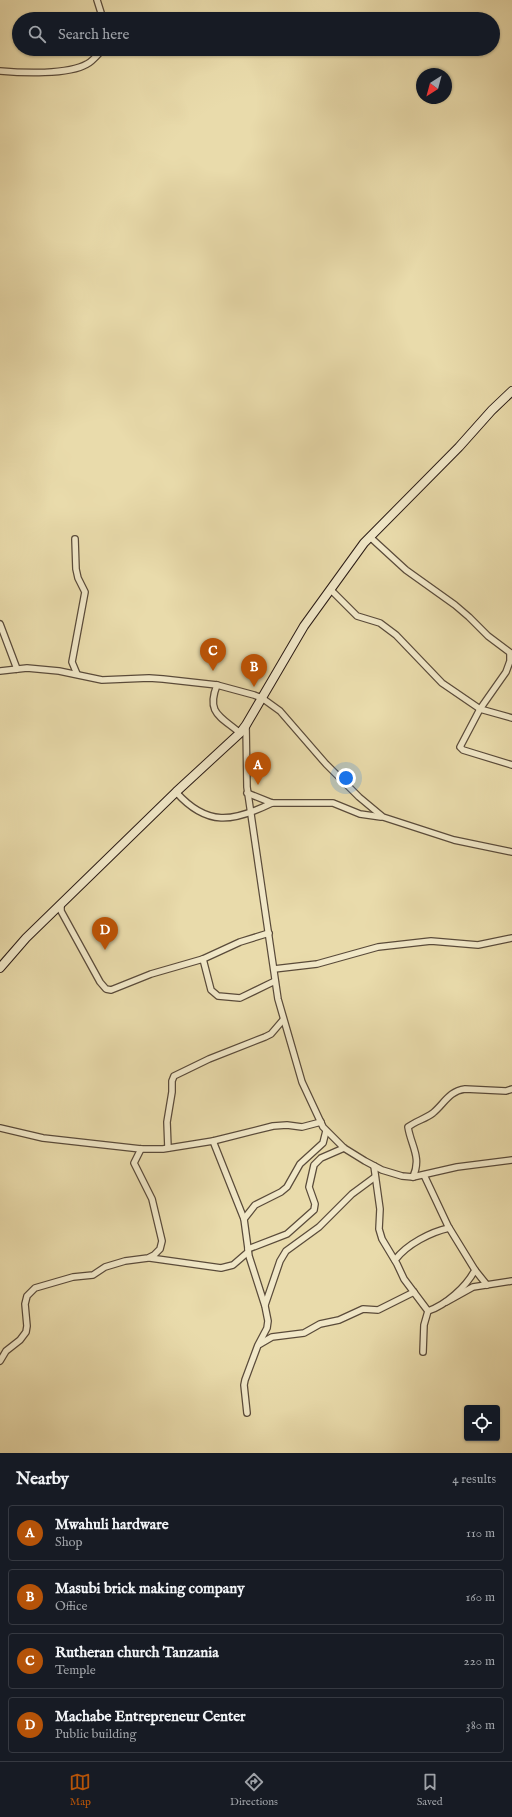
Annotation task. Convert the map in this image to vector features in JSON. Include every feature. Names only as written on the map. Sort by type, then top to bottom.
[{"type":"street","points":[[97,0],[101,12]]},
{"type":"street","points":[[0,71],[24,74],[66,70],[88,64],[96,56]]},
{"type":"street","points":[[0,968],[21,944],[61,904],[176,792],[240,733],[304,626],[370,537],[512,391]]},
{"type":"street","points":[[370,537],[406,570],[455,605],[488,636],[510,651],[510,661],[506,672],[480,709],[460,747],[463,750],[512,765]]},
{"type":"street","points":[[75,539],[76,569],[78,578],[85,592],[72,662],[76,674]]},
{"type":"street","points":[[330,589],[357,616],[380,623],[396,635],[442,683],[480,709],[512,718]]},
{"type":"street","points":[[0,624],[17,668]]},
{"type":"street","points":[[0,671],[17,668],[59,671],[102,680],[149,678],[217,685],[262,698],[280,711],[326,764],[359,797],[383,817]]},
{"type":"street","points":[[217,685],[212,698],[214,710],[240,733]]},
{"type":"street","points":[[246,725],[247,793],[283,1020],[302,1082],[326,1131],[344,1148],[374,1166],[392,1173],[413,1177],[457,1167],[512,1160]]},
{"type":"street","points":[[176,792],[191,806],[205,814],[232,818],[250,814],[272,803]]},
{"type":"street","points":[[247,793],[272,803],[333,803],[360,814],[383,817],[454,840],[512,852]]},
{"type":"street","points":[[61,904],[61,911],[96,976],[108,990],[115,990],[151,974],[203,960],[240,942],[268,933]]},
{"type":"street","points":[[274,969],[317,964],[378,947],[431,941],[478,945],[512,938]]},
{"type":"street","points":[[203,960],[211,990],[218,996],[240,998],[276,981]]},
{"type":"street","points":[[168,1148],[167,1122],[172,1092],[172,1081],[174,1076],[215,1056],[271,1034],[283,1020]]},
{"type":"street","points":[[413,1177],[417,1168],[417,1158],[408,1127],[433,1113],[444,1100],[462,1089],[506,1091],[512,1089]]},
{"type":"street","points":[[0,1128],[43,1138],[141,1149],[168,1148],[214,1140],[273,1126],[287,1125],[302,1127],[321,1122]]},
{"type":"street","points":[[244,1219],[255,1205],[281,1192],[287,1187],[300,1164],[323,1143],[326,1131]]},
{"type":"street","points":[[214,1140],[234,1197],[244,1219],[248,1251],[265,1306],[268,1324],[258,1345],[244,1385],[248,1413]]},
{"type":"street","points":[[148,1258],[220,1268],[233,1265],[248,1251],[287,1234],[314,1210],[315,1204],[309,1187],[314,1165],[322,1158],[344,1148]]},
{"type":"street","points":[[0,1361],[6,1351],[20,1340],[26,1332],[27,1296],[35,1288],[73,1277],[93,1276],[105,1267],[125,1261],[154,1256],[162,1245],[152,1199],[134,1163],[141,1149]]},
{"type":"street","points":[[374,1166],[380,1209],[380,1234],[385,1246],[395,1260],[404,1279],[428,1311]]},
{"type":"street","points":[[424,1175],[449,1228],[475,1270],[487,1285]]},
{"type":"street","points":[[265,1306],[280,1261],[286,1251],[319,1227],[352,1194],[375,1178]]},
{"type":"street","points":[[395,1260],[412,1244],[436,1232],[449,1228]]},
{"type":"street","points":[[446,1302],[468,1280],[475,1270]]},
{"type":"street","points":[[428,1311],[436,1308],[468,1289],[512,1281]]},
{"type":"street","points":[[258,1345],[272,1337],[304,1333],[320,1324],[339,1320],[364,1309],[378,1310],[414,1292]]},
{"type":"street","points":[[423,1352],[424,1325],[428,1311]]},
{"type":"place","name":"Rutheran church Tanzania","points":[[213,671]]},
{"type":"place","name":"Masubi brick making company","points":[[254,687]]},
{"type":"place","name":"Mwahuli hardware","points":[[258,785]]},
{"type":"place","name":"Machabe Entrepreneur Center","points":[[105,950]]}]
